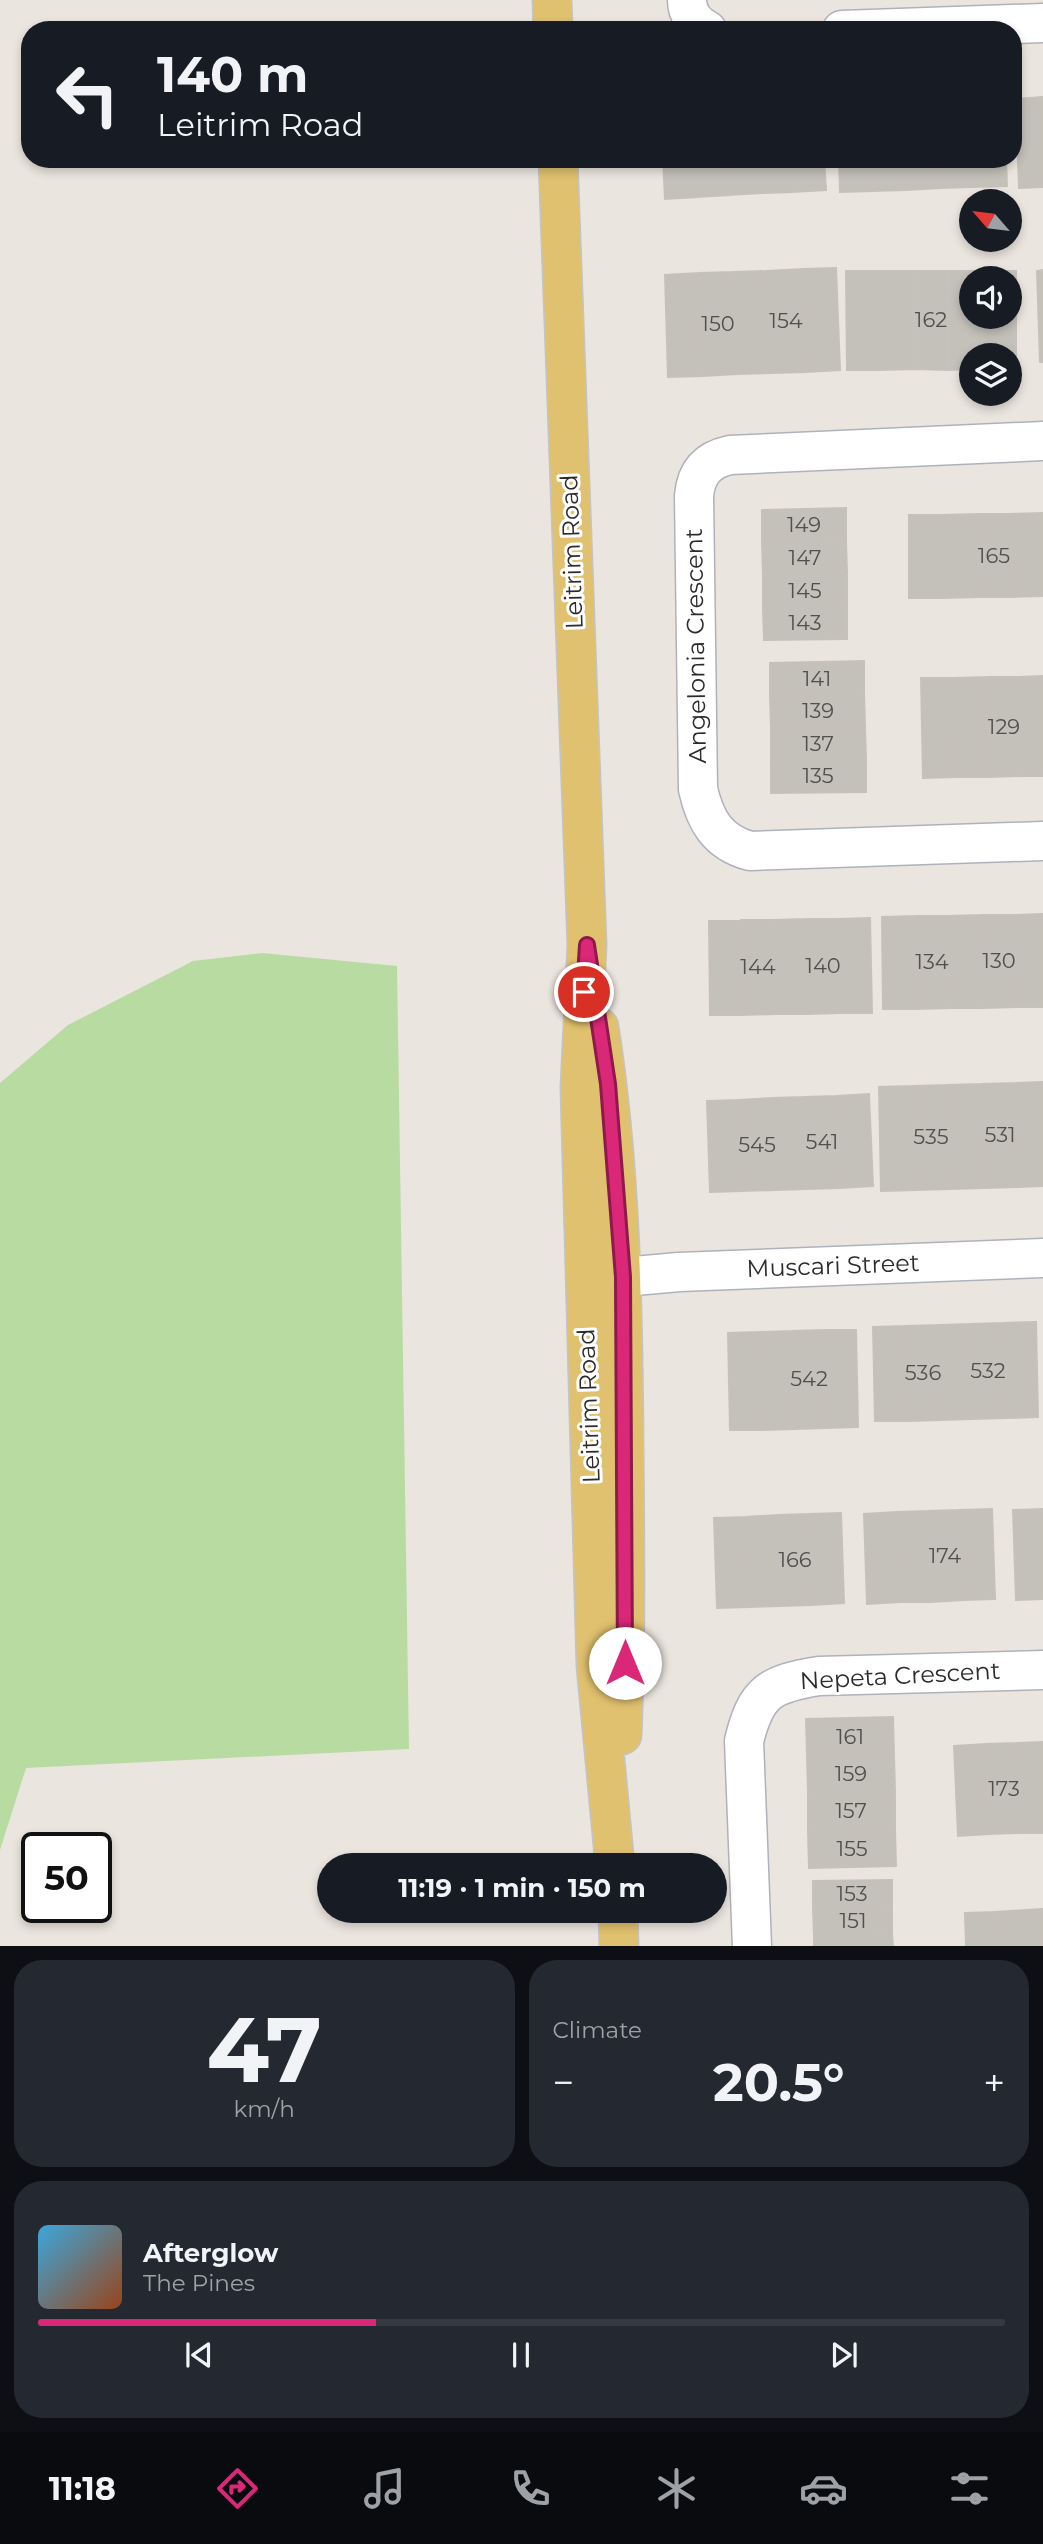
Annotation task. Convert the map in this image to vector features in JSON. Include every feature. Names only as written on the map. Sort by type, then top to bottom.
[{"type":"main road","points":[[552,0],[553,21]]},
{"type":"main road","name":"Leitrim Road","points":[[558,168],[587,945],[580,1087],[595,1652],[615,1853]]},
{"type":"main road","name":"Leitrim Road","points":[[587,945],[608,1084],[623,1277],[625,1663],[617,1853]]},
{"type":"main road","points":[[618,1923],[619,1945]]},
{"type":"street","points":[[687,0],[687,9],[696,21]]},
{"type":"street","points":[[1022,24],[1043,23]]},
{"type":"street","name":"Angelonia Crescent","points":[[1043,441],[730,455],[716,458],[703,469],[696,481],[694,496],[698,789],[703,811],[723,839],[750,851],[1043,841]]},
{"type":"street","name":"Muscari Street","points":[[623,1277],[679,1272],[1043,1258]]},
{"type":"street","name":"Nepeta Crescent","points":[[752,1945],[744,1741],[750,1713],[761,1697],[792,1680],[819,1676],[1043,1670]]},
{"type":"green space","points":[[262,953],[397,966],[409,1749],[26,1768],[0,1850],[0,1083],[68,1025],[193,961]]},
{"type":"building","points":[[1043,97],[1043,187],[1019,188],[1018,168],[1022,168],[1022,99]]},
{"type":"building","points":[[663,168],[695,168],[697,197],[665,199]]},
{"type":"building","points":[[695,168],[728,168],[729,195],[697,197]]},
{"type":"building","points":[[728,168],[760,168],[761,193],[729,195]]},
{"type":"building","points":[[760,168],[792,168],[793,192],[761,193]]},
{"type":"building","points":[[792,168],[825,168],[826,190],[793,192]]},
{"type":"building","points":[[839,168],[872,168],[873,191],[840,192]]},
{"type":"building","points":[[872,168],[906,168],[906,190],[873,191]]},
{"type":"building","points":[[906,168],[939,168],[940,188],[906,190]]},
{"type":"building","points":[[939,168],[972,168],[973,187],[940,188]]},
{"type":"building","points":[[972,168],[1006,168],[1007,186],[973,187]]},
{"type":"building","points":[[836,268],[840,370],[806,372],[802,269]]},
{"type":"building","points":[[802,269],[806,372],[771,373],[767,271]]},
{"type":"building","points":[[1043,270],[1043,362],[1040,362],[1037,271]]},
{"type":"building","points":[[767,271],[771,373],[737,374],[733,272]]},
{"type":"building","points":[[846,271],[880,271],[880,370],[847,370]]},
{"type":"building","points":[[880,271],[914,271],[914,369],[880,370]]},
{"type":"building","points":[[914,271],[948,271],[948,370],[914,369]]},
{"type":"building","points":[[948,271],[959,271],[959,329],[982,329],[982,343],[959,343],[959,370],[948,370]]},
{"type":"building","points":[[733,272],[737,374],[703,376],[699,273]]},
{"type":"building","points":[[699,273],[703,376],[668,377],[665,275]]},
{"type":"building","points":[[982,329],[1016,329],[1016,343],[982,343]]},
{"type":"building","points":[[846,508],[846,541],[762,542],[762,510]]},
{"type":"building","points":[[1043,513],[1043,596],[1012,597],[1010,514]]},
{"type":"building","points":[[977,514],[1010,514],[1012,597],[978,597]]},
{"type":"building","points":[[977,514],[978,597],[944,598],[943,515]]},
{"type":"building","points":[[909,515],[943,515],[944,598],[909,598]]},
{"type":"building","points":[[846,541],[847,574],[763,575],[762,542]]},
{"type":"building","points":[[847,574],[847,606],[763,608],[763,575]]},
{"type":"building","points":[[847,606],[847,639],[764,640],[763,608]]},
{"type":"building","points":[[864,661],[864,694],[770,696],[770,663]]},
{"type":"building","points":[[1043,676],[1043,776],[1021,776],[1020,677]]},
{"type":"building","points":[[987,677],[1020,677],[1021,776],[988,777]]},
{"type":"building","points":[[987,677],[988,777],[956,777],[954,678]]},
{"type":"building","points":[[921,678],[954,678],[956,777],[923,778]]},
{"type":"building","points":[[864,694],[865,727],[771,728],[770,696]]},
{"type":"building","points":[[865,727],[866,760],[771,761],[771,728]]},
{"type":"building","points":[[866,760],[866,792],[771,793],[771,761]]},
{"type":"building","points":[[1043,914],[1043,1007],[1016,1007],[1015,915]]},
{"type":"building","points":[[981,915],[1015,915],[1016,1007],[983,1008]]},
{"type":"building","points":[[981,915],[983,1008],[950,1008],[948,916]]},
{"type":"building","points":[[915,916],[948,916],[950,1008],[916,1009]]},
{"type":"building","points":[[915,916],[916,1009],[883,1009],[882,917]]},
{"type":"building","points":[[870,918],[872,1013],[839,1013],[838,919]]},
{"type":"building","points":[[806,919],[807,1014],[775,1014],[774,920]]},
{"type":"building","points":[[806,919],[838,919],[839,1013],[807,1014]]},
{"type":"building","points":[[741,920],[742,1015],[710,1015],[709,921]]},
{"type":"building","points":[[741,920],[774,920],[775,1014],[742,1015]]},
{"type":"building","points":[[1043,1082],[1043,1186],[1019,1187],[1016,1083]]},
{"type":"building","points":[[1016,1083],[1019,1187],[984,1188],[982,1084]]},
{"type":"building","points":[[982,1084],[984,1188],[950,1189],[947,1085]]},
{"type":"building","points":[[947,1085],[950,1189],[916,1190],[913,1086]]},
{"type":"building","points":[[913,1086],[916,1190],[881,1191],[879,1087]]},
{"type":"building","points":[[869,1094],[873,1186],[840,1188],[837,1096]]},
{"type":"building","points":[[837,1096],[840,1188],[807,1189],[804,1097]]},
{"type":"building","points":[[804,1097],[807,1189],[775,1190],[772,1098]]},
{"type":"building","points":[[772,1098],[775,1190],[742,1191],[739,1100]]},
{"type":"building","points":[[739,1100],[742,1191],[710,1192],[707,1101]]},
{"type":"building","points":[[1036,1322],[1038,1417],[1006,1418],[1003,1323]]},
{"type":"building","points":[[1003,1323],[1006,1418],[973,1419],[971,1324]]},
{"type":"building","points":[[971,1324],[973,1419],[940,1420],[938,1325]]},
{"type":"building","points":[[938,1325],[940,1420],[908,1421],[905,1326]]},
{"type":"building","points":[[905,1326],[908,1421],[875,1421],[873,1327]]},
{"type":"building","points":[[824,1330],[856,1330],[858,1427],[826,1428]]},
{"type":"building","points":[[824,1330],[826,1428],[794,1429],[792,1331]]},
{"type":"building","points":[[792,1331],[794,1429],[762,1430],[759,1332]]},
{"type":"building","points":[[759,1332],[762,1430],[730,1430],[728,1333]]},
{"type":"building","points":[[992,1509],[995,1599],[963,1600],[959,1510]]},
{"type":"building","points":[[1043,1509],[1043,1599],[1016,1600],[1013,1510]]},
{"type":"building","points":[[959,1510],[963,1600],[931,1602],[928,1511]]},
{"type":"building","points":[[928,1511],[931,1602],[899,1602],[896,1512]]},
{"type":"building","points":[[896,1512],[899,1602],[867,1604],[864,1514]]},
{"type":"building","points":[[841,1513],[844,1603],[812,1605],[809,1514]]},
{"type":"building","points":[[809,1514],[812,1605],[781,1606],[778,1515]]},
{"type":"building","points":[[778,1515],[781,1606],[749,1607],[746,1517]]},
{"type":"building","points":[[746,1517],[749,1607],[717,1608],[714,1518]]},
{"type":"building","points":[[893,1717],[894,1755],[807,1756],[806,1719]]},
{"type":"building","points":[[1043,1742],[1043,1833],[1021,1833],[1018,1743]]},
{"type":"building","points":[[1018,1743],[1021,1833],[989,1834],[986,1744]]},
{"type":"building","points":[[986,1744],[989,1834],[958,1836],[954,1746]]},
{"type":"building","points":[[894,1755],[895,1792],[808,1793],[807,1756]]},
{"type":"building","points":[[895,1792],[895,1829],[808,1831],[808,1793]]},
{"type":"building","points":[[895,1829],[896,1866],[809,1868],[808,1831]]},
{"type":"building","points":[[892,1880],[892,1907],[813,1909],[813,1881]]},
{"type":"building","points":[[892,1907],[892,1934],[814,1935],[813,1909]]},
{"type":"building","points":[[1043,1909],[1043,1946],[1028,1946],[1026,1910]]},
{"type":"building","points":[[1026,1910],[1028,1946],[997,1946],[995,1912]]},
{"type":"building","points":[[995,1912],[997,1946],[966,1946],[965,1913]]},
{"type":"building","points":[[892,1934],[893,1946],[814,1946],[814,1935]]},
{"type":"route","points":[[584,992],[587,945],[608,1084],[623,1277],[625,1663]]}]
